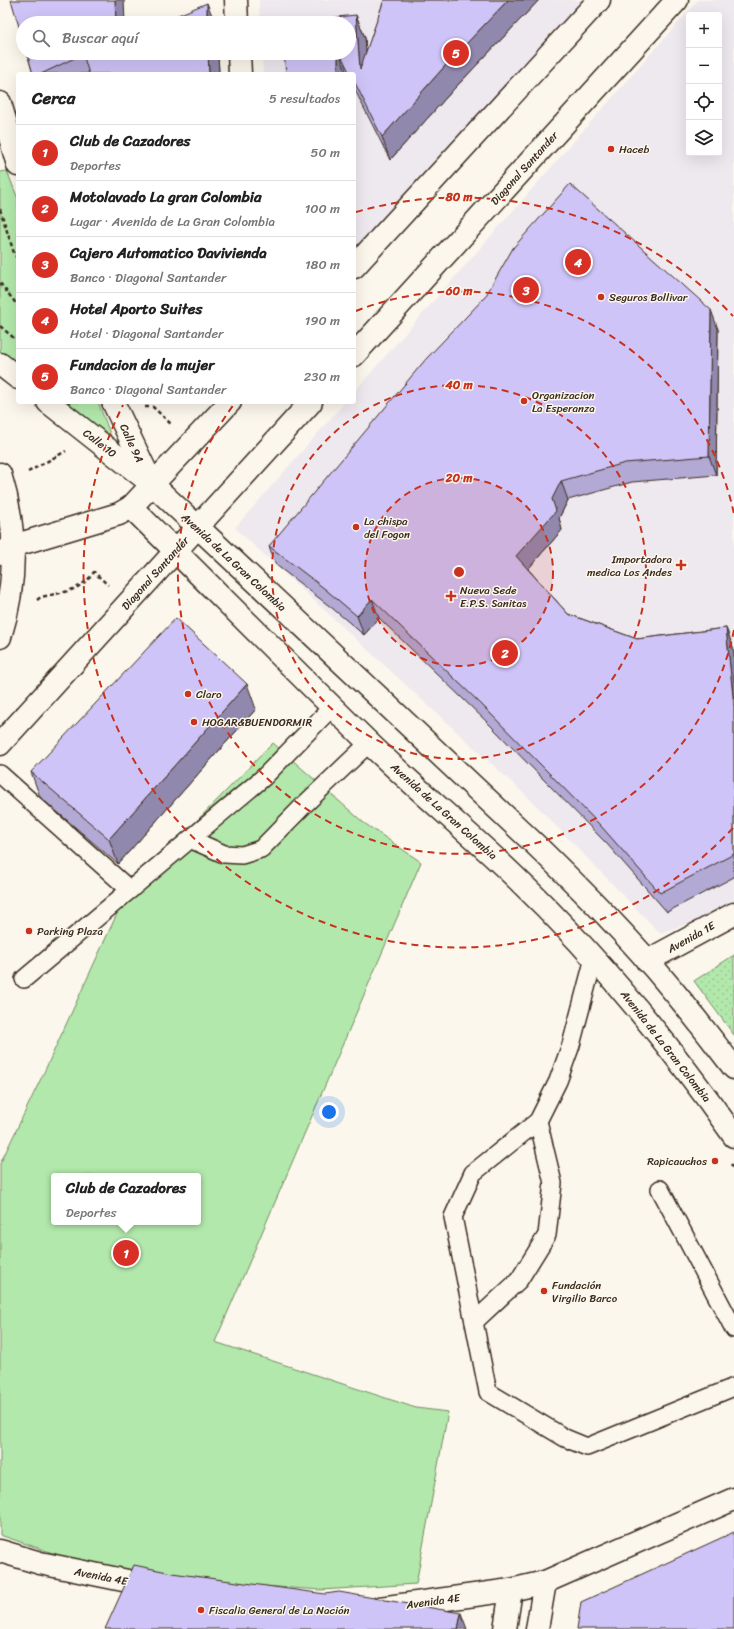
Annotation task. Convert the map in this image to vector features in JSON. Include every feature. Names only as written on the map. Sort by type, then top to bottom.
[{"type":"street","points":[[236,0],[237,16]]},
{"type":"street","points":[[356,265],[599,0]]},
{"type":"street","name":"Diagonal Santander","points":[[356,353],[677,0]]},
{"type":"street","points":[[239,60],[240,72]]},
{"type":"street","points":[[0,103],[12,164]]},
{"type":"street","points":[[0,364],[16,376]]},
{"type":"street","name":"Calle 10","points":[[51,404],[152,484]]},
{"type":"street","name":"Calle 9A","points":[[114,404],[152,484]]},
{"type":"street","points":[[7,549],[119,514],[131,507],[145,494],[152,484],[228,404]]},
{"type":"street","name":"Diagonal Santander","points":[[0,744],[309,404]]},
{"type":"street","points":[[0,474],[10,517],[7,549],[13,568],[10,594],[0,637]]},
{"type":"street","name":"Avenida de La Gran Colombia","points":[[152,484],[538,846],[598,906],[670,987],[734,1068]]},
{"type":"street","name":"Avenida de La Gran Colombia","points":[[131,507],[369,743],[514,876],[594,958],[640,1011],[713,1106],[734,1136]]},
{"type":"street","name":"Avenida 1E","points":[[647,961],[734,914]]},
{"type":"street","name":"Avenida 4E","points":[[363,1611],[511,1590],[545,1582],[734,1499]]},
{"type":"street","name":"Avenida 4E","points":[[0,1551],[40,1564],[179,1591]]},
{"type":"street","points":[[537,1629],[545,1582]]},
{"type":"street","points":[[505,1629],[511,1590]]},
{"type":"lane","points":[[24,979],[264,777],[332,706]]},
{"type":"lane","points":[[190,839],[224,854],[242,856],[261,849],[312,796],[369,743]]},
{"type":"lane","points":[[0,774],[130,890]]},
{"type":"lane","points":[[594,958],[571,1045],[558,1081],[538,1121],[473,1173],[453,1217],[488,1392],[565,1438],[587,1447],[734,1387]]},
{"type":"lane","points":[[474,1322],[519,1280],[547,1235],[553,1183],[538,1121]]},
{"type":"lane","points":[[660,1189],[734,1329]]},
{"type":"path","points":[[0,209],[16,256]]},
{"type":"path","points":[[0,284],[16,304]]},
{"type":"path","points":[[0,326],[16,339]]},
{"type":"path","points":[[34,601],[41,597],[75,589],[84,584],[94,572],[128,604]]},
{"type":"shaded area","points":[[259,0],[587,0],[356,247],[356,72],[263,72],[262,60],[356,60],[356,16],[260,16]]},
{"type":"shaded area","points":[[698,0],[734,0],[734,908],[660,933],[530,799],[235,528],[343,404],[356,404],[356,390],[686,14],[686,156],[722,156],[722,12],[687,12]]},
{"type":"green space","points":[[7,171],[16,194],[16,375],[0,363],[0,172]]},
{"type":"green space","points":[[60,404],[99,404],[111,436]]},
{"type":"green space","points":[[273,743],[364,823],[421,862],[215,1342],[416,1408],[448,1412],[416,1584],[321,1590],[120,1576],[0,1535],[0,1164],[127,892]]},
{"type":"green space","points":[[734,955],[734,1035],[694,981]]},
{"type":"building","points":[[11,0],[115,0],[116,16],[16,17]]},
{"type":"building","points":[[384,0],[508,0],[444,67],[382,137],[356,85],[356,72],[349,72],[343,60],[356,60],[356,16],[347,16],[356,15],[360,69]]},
{"type":"building","points":[[207,3],[207,16],[176,16]]},
{"type":"building","points":[[29,60],[70,60],[45,72],[32,72]]},
{"type":"building","points":[[85,60],[208,60],[209,72],[88,72]]},
{"type":"building","points":[[285,60],[338,60],[338,72],[286,72]]},
{"type":"building","points":[[570,184],[711,310],[709,456],[625,463],[561,481],[552,499],[556,511],[516,556],[568,614],[637,639],[726,628],[734,706],[734,854],[660,893],[600,825],[482,705],[372,599],[357,616],[325,589],[269,546],[426,359],[485,297],[513,248]]},
{"type":"building","points":[[176,618],[247,684],[109,839],[31,772]]},
{"type":"building","points":[[734,1532],[734,1629],[577,1629],[581,1602]]},
{"type":"building","points":[[134,1565],[172,1573],[325,1594],[339,1592],[461,1613],[458,1629],[105,1629]]},
{"type":"place","name":"Fundacion de la mujer","points":[[456,53]]},
{"type":"place","name":"Haceb","points":[[611,149]]},
{"type":"place","name":"Hotel Aporto Suites","points":[[578,262]]},
{"type":"place","name":"Cajero Automatico Davivienda","points":[[526,290]]},
{"type":"place","name":"Seguros Bollivar","points":[[601,297]]},
{"type":"place","name":"Organizacion La Esperanza","points":[[524,401]]},
{"type":"place","name":"La chispa del Fogon","points":[[356,527]]},
{"type":"place","name":"Importadora medica Los Andes","points":[[681,565]]},
{"type":"place","name":"Nueva Sede E.P.S. Sanitas","points":[[451,596]]},
{"type":"place","name":"Motolavado La gran Colombia","points":[[505,653]]},
{"type":"place","name":"Claro","points":[[188,694]]},
{"type":"place","name":"HOGAR&BUENDORMIR","points":[[194,722]]},
{"type":"place","name":"Parking Plaza","points":[[29,931]]},
{"type":"place","name":"Rapicauchos","points":[[715,1161]]},
{"type":"place","name":"Club de Cazadores","points":[[126,1253]]},
{"type":"place","name":"Fundación Virgilio Barco","points":[[544,1291]]},
{"type":"place","name":"Fiscalia General de La Nación","points":[[201,1610]]}]
